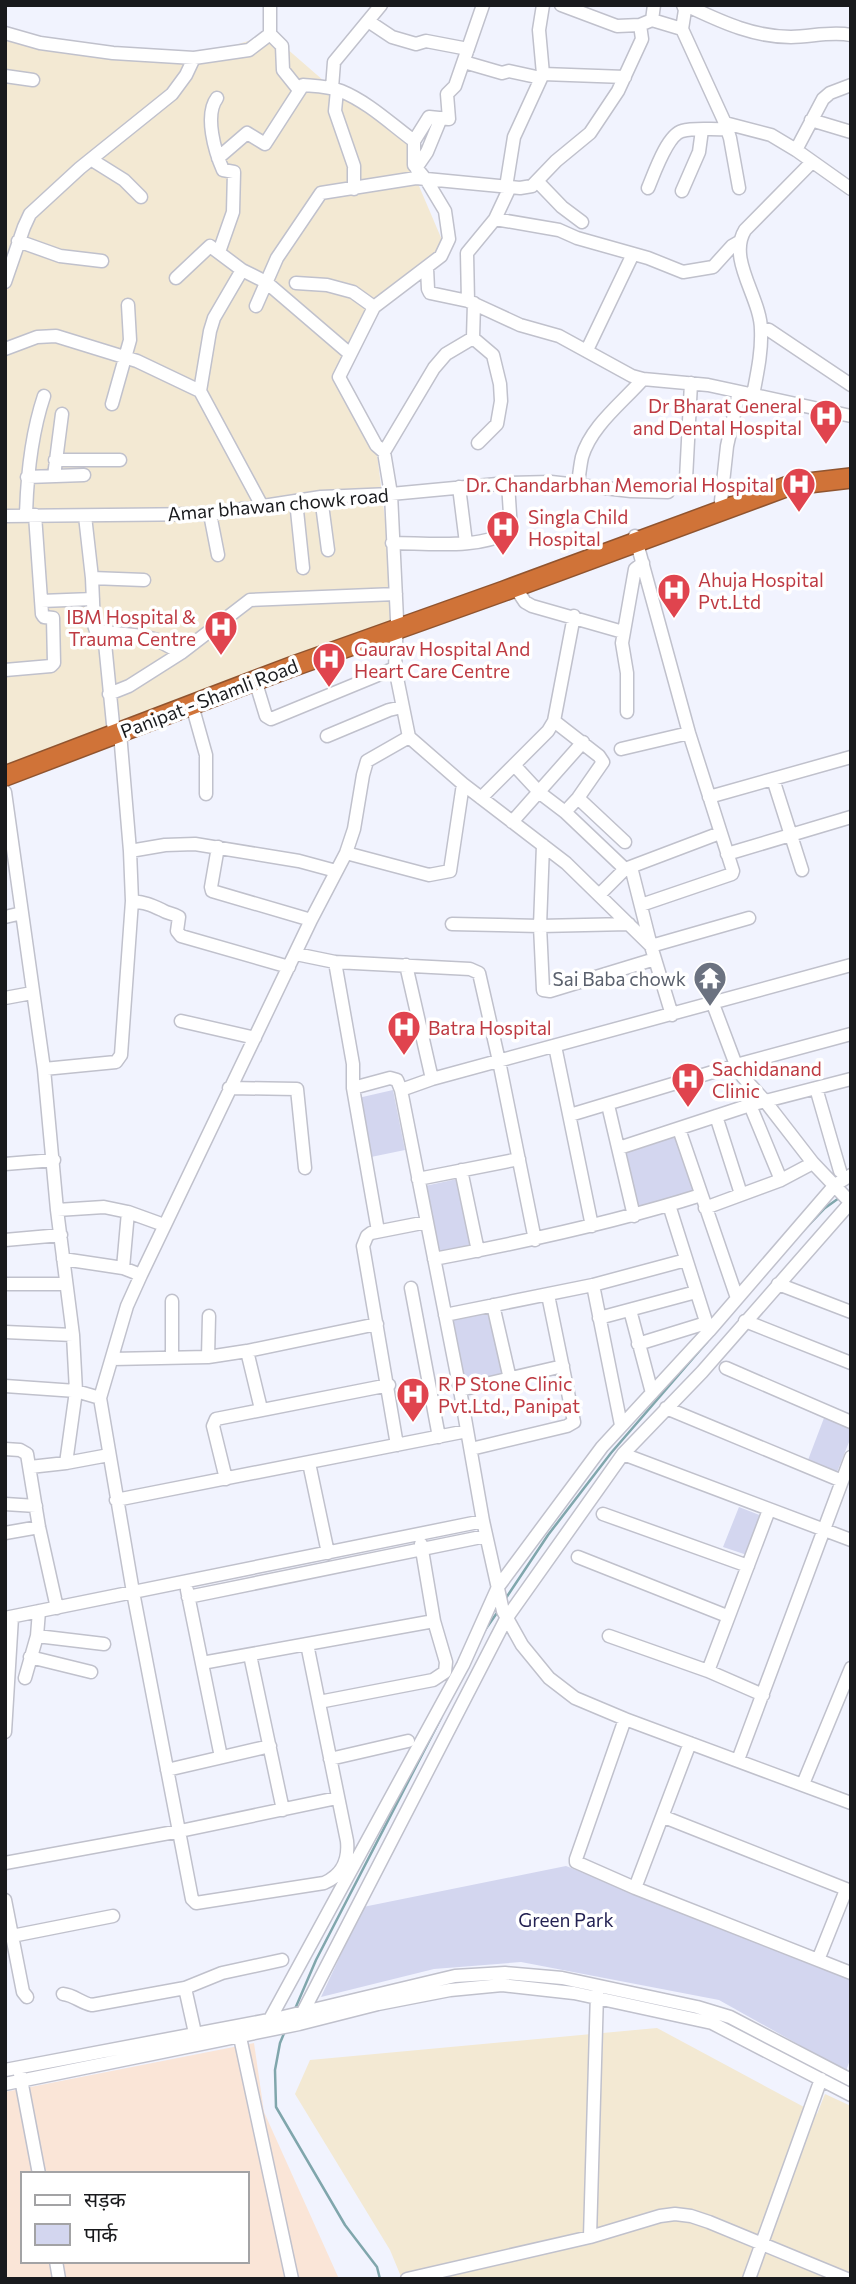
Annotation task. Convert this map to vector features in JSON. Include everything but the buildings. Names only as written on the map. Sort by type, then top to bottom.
[{"type":"highway","name":"Panipat - Shamli Road","points":[[5,766],[117,728],[636,537],[722,505],[787,476],[851,468]]},
{"type":"highway","name":"Panipat - Shamli Road","points":[[722,505],[791,485],[851,478]]},
{"type":"highway","name":"Panipat - Shamli Road","points":[[5,776],[117,728],[192,705],[397,624],[515,587],[636,537]]},
{"type":"street","points":[[270,5],[270,34],[282,46],[283,70],[299,90]]},
{"type":"street","points":[[354,189],[354,166],[335,111],[334,62],[381,5]]},
{"type":"street","points":[[483,5],[456,86],[447,94],[449,119],[429,117],[414,141],[414,166],[427,181],[444,211],[449,239],[441,256],[374,307],[339,377],[376,445],[384,452],[391,494],[397,624],[395,668],[409,737],[463,784],[566,863],[651,946]]},
{"type":"street","points":[[478,443],[496,424],[499,416],[500,384],[493,355],[473,338],[467,253],[495,219],[508,187],[514,137],[542,76],[539,30],[543,5]]},
{"type":"street","points":[[561,5],[589,10],[617,26],[646,23],[682,29]]},
{"type":"street","points":[[256,306],[277,258],[321,193],[416,178],[508,187],[532,186],[556,161],[590,133],[625,77],[654,5]]},
{"type":"street","points":[[739,188],[726,126],[682,29],[690,7],[739,29],[768,35],[851,35]]},
{"type":"street","points":[[368,21],[392,37],[416,44],[426,41],[468,49]]},
{"type":"street","points":[[5,33],[40,43],[113,53],[194,58],[249,50],[270,34]]},
{"type":"street","points":[[5,282],[30,214],[80,168],[172,94],[187,75],[194,58]]},
{"type":"street","points":[[464,62],[502,73],[509,71],[542,76],[625,77]]},
{"type":"street","points":[[5,76],[33,79]]},
{"type":"street","points":[[218,158],[247,132],[265,144],[303,85],[334,89],[369,107],[414,141]]},
{"type":"street","points":[[796,150],[826,96],[851,85]]},
{"type":"street","points":[[217,98],[212,104],[212,137],[223,170],[234,172],[233,212],[219,252]]},
{"type":"street","points":[[416,168],[427,152],[441,118]]},
{"type":"street","points":[[811,120],[851,132]]},
{"type":"street","points":[[648,188],[675,134],[726,126],[771,135],[851,189]]},
{"type":"street","points":[[682,191],[699,152],[702,130]]},
{"type":"street","points":[[92,160],[124,180],[141,197]]},
{"type":"street","points":[[753,395],[762,328],[740,256],[739,242],[745,230],[812,162]]},
{"type":"street","points":[[537,181],[562,208],[582,222]]},
{"type":"street","points":[[495,219],[559,230],[686,272],[713,267],[739,242]]},
{"type":"street","points":[[18,241],[60,256],[102,261]]},
{"type":"street","points":[[176,278],[210,246],[242,270],[267,282],[350,354]]},
{"type":"street","points":[[587,350],[634,254]]},
{"type":"street","points":[[427,268],[430,293],[471,302],[520,325],[559,336],[625,373],[643,379],[691,383],[739,392],[851,416]]},
{"type":"street","points":[[242,270],[214,318],[200,391],[261,506]]},
{"type":"street","points":[[296,283],[327,285],[353,292],[374,307]]},
{"type":"street","points":[[111,404],[130,340],[128,305]]},
{"type":"street","points":[[762,328],[771,331],[851,385]]},
{"type":"street","points":[[5,349],[37,337],[56,336],[125,357],[200,391]]},
{"type":"street","points":[[384,452],[434,368],[446,354],[473,338]]},
{"type":"street","points":[[578,485],[583,456],[593,435],[643,379]]},
{"type":"street","points":[[686,479],[691,383]]},
{"type":"street","points":[[722,505],[727,446],[739,392]]},
{"type":"street","points":[[5,670],[51,666],[54,663],[53,618],[42,616],[27,477],[38,414],[44,396]]},
{"type":"street","points":[[54,476],[62,414]]},
{"type":"street","points":[[55,460],[120,460]]},
{"type":"street","points":[[27,477],[84,475]]},
{"type":"street","name":"Amar bhawan chowk road","points":[[5,516],[210,514],[321,497],[391,494],[508,483],[551,482],[631,491],[668,492]]},
{"type":"street","points":[[393,544],[466,543],[492,539],[511,531],[508,483]]},
{"type":"street","points":[[459,487],[466,543]]},
{"type":"street","points":[[321,497],[328,550]]},
{"type":"street","points":[[296,501],[303,568]]},
{"type":"street","points":[[210,514],[218,555]]},
{"type":"street","points":[[85,516],[95,629],[104,633],[143,636],[181,653]]},
{"type":"street","points":[[636,537],[689,733],[732,874],[641,905]]},
{"type":"street","points":[[627,712],[623,632],[635,569],[643,563]]},
{"type":"street","points":[[92,578],[144,580]]},
{"type":"street","points":[[515,587],[528,604],[623,632]]},
{"type":"street","points":[[109,694],[130,685],[181,653],[250,600],[396,594]]},
{"type":"street","points":[[41,601],[93,599]]},
{"type":"street","points":[[481,798],[554,721],[574,616]]},
{"type":"street","points":[[44,1069],[116,1062],[120,1058],[132,901],[130,851],[117,728],[109,694],[104,633]]},
{"type":"street","points":[[256,680],[266,716],[271,719],[395,668]]},
{"type":"street","points":[[192,705],[206,755],[206,794]]},
{"type":"street","points":[[327,736],[389,709],[402,707]]},
{"type":"street","points":[[554,721],[602,758],[603,763],[565,812]]},
{"type":"street","points":[[621,749],[689,733]]},
{"type":"street","points":[[307,1644],[347,1841],[346,1862],[334,1879],[324,1883],[196,1903],[192,1899],[133,1592],[100,1398],[127,1306],[163,1225],[346,853],[354,829],[367,761],[409,737]]},
{"type":"street","points":[[512,822],[583,742]]},
{"type":"street","points":[[709,797],[851,757]]},
{"type":"street","points":[[514,765],[540,793],[628,868],[672,1015]]},
{"type":"street","points":[[774,779],[802,870]]},
{"type":"street","points":[[346,853],[429,875],[450,871],[463,784]]},
{"type":"street","points":[[5,792],[44,1069],[57,1210],[73,1335],[76,1391],[65,1463]]},
{"type":"street","points":[[578,798],[625,842]]},
{"type":"street","points":[[727,854],[851,817]]},
{"type":"street","points":[[599,895],[628,868],[720,833]]},
{"type":"street","points":[[130,851],[181,843],[299,861],[336,871]]},
{"type":"street","points":[[543,845],[540,926],[542,989],[544,991],[655,959]]},
{"type":"street","points":[[218,847],[212,891],[311,920]]},
{"type":"street","points":[[132,901],[155,905],[163,911],[177,914],[177,931],[181,936],[289,967]]},
{"type":"street","points":[[5,917],[22,914]]},
{"type":"street","points":[[651,946],[749,918]]},
{"type":"street","points":[[452,924],[629,924]]},
{"type":"street","points":[[296,954],[335,962],[470,969],[479,972],[535,1240]]},
{"type":"street","points":[[335,962],[353,1064],[353,1088],[378,1231]]},
{"type":"street","points":[[406,965],[432,1079]]},
{"type":"street","points":[[401,1090],[432,1079],[851,965]]},
{"type":"street","points":[[5,998],[32,993]]},
{"type":"street","points":[[301,2018],[505,1615],[623,1454],[702,1372],[850,1202],[813,1163],[743,1077],[713,1004]]},
{"type":"street","points":[[181,1021],[255,1038]]},
{"type":"street","points":[[570,1115],[851,1034]]},
{"type":"street","points":[[555,1046],[592,1226]]},
{"type":"street","points":[[353,1088],[390,1078],[397,1080],[401,1090],[498,1590],[505,1615],[532,1659],[556,1684],[575,1698],[851,1803]]},
{"type":"street","points":[[619,1148],[750,1105],[851,1079]]},
{"type":"street","points":[[229,1088],[297,1089],[306,1168]]},
{"type":"street","points":[[273,2022],[463,1665],[498,1590],[603,1447],[708,1327],[737,1298],[833,1183],[847,1171],[816,1088]]},
{"type":"street","points":[[608,1105],[634,1216]]},
{"type":"street","points":[[750,1105],[780,1180]]},
{"type":"street","points":[[716,1116],[741,1194]]},
{"type":"street","points":[[679,1129],[737,1298]]},
{"type":"street","points":[[418,1179],[519,1159]]},
{"type":"street","points":[[5,1164],[54,1160]]},
{"type":"street","points":[[705,1208],[780,1180],[813,1163]]},
{"type":"street","points":[[461,1170],[478,1251]]},
{"type":"street","points":[[434,1259],[535,1240],[634,1216],[701,1195]]},
{"type":"street","points":[[669,1205],[708,1327]]},
{"type":"street","points":[[57,1210],[104,1207],[128,1212],[163,1225]]},
{"type":"street","points":[[123,1268],[128,1212]]},
{"type":"street","points":[[397,1445],[363,1247],[367,1236],[378,1231],[427,1222]]},
{"type":"street","points":[[5,1240],[61,1235]]},
{"type":"street","points":[[63,1259],[123,1268],[141,1275]]},
{"type":"street","points":[[445,1315],[593,1285],[686,1260]]},
{"type":"street","points":[[5,1284],[66,1284]]},
{"type":"street","points":[[778,1284],[851,1312]]},
{"type":"street","points":[[593,1285],[621,1426]]},
{"type":"street","points":[[411,1289],[439,1437]]},
{"type":"street","points":[[599,1318],[695,1292]]},
{"type":"street","points":[[471,1449],[572,1424],[574,1417],[548,1295]]},
{"type":"street","points":[[172,1301],[172,1358]]},
{"type":"street","points":[[494,1305],[510,1379]]},
{"type":"street","points":[[630,1310],[652,1393]]},
{"type":"street","points":[[208,1357],[209,1316]]},
{"type":"street","points":[[745,1321],[851,1363]]},
{"type":"street","points":[[112,1359],[208,1357],[247,1352],[377,1324]]},
{"type":"street","points":[[639,1344],[708,1327]]},
{"type":"street","points":[[5,1332],[73,1335]]},
{"type":"street","points":[[247,1352],[261,1409]]},
{"type":"street","points":[[460,1390],[563,1366]]},
{"type":"street","points":[[726,1368],[851,1422]]},
{"type":"street","points":[[226,1479],[213,1422],[220,1417],[388,1385]]},
{"type":"street","points":[[5,1386],[76,1391],[100,1398]]},
{"type":"street","points":[[666,1408],[842,1481]]},
{"type":"street","points":[[116,1500],[467,1431]]},
{"type":"street","points":[[5,1449],[24,1451],[27,1454],[39,1527],[57,1608]]},
{"type":"street","points":[[623,1454],[851,1540]]},
{"type":"street","points":[[30,1467],[109,1455]]},
{"type":"street","points":[[738,1760],[851,1457]]},
{"type":"street","points":[[309,1462],[328,1553]]},
{"type":"street","points":[[5,1504],[36,1506]]},
{"type":"street","points":[[708,1671],[769,1510]]},
{"type":"street","points":[[603,1514],[748,1566]]},
{"type":"street","points":[[5,1732],[8,1617],[483,1521]]},
{"type":"street","points":[[5,1533],[39,1527]]},
{"type":"street","points":[[319,1702],[441,1677],[446,1671],[419,1534]]},
{"type":"street","points":[[188,1597],[486,1536]]},
{"type":"street","points":[[578,1557],[727,1616]]},
{"type":"street","points":[[185,1582],[221,1757]]},
{"type":"street","points":[[25,1678],[37,1636],[40,1611]]},
{"type":"street","points":[[202,1663],[435,1621]]},
{"type":"street","points":[[37,1636],[104,1644]]},
{"type":"street","points":[[610,1636],[708,1671],[763,1695]]},
{"type":"street","points":[[250,1655],[283,1810]]},
{"type":"street","points":[[30,1657],[91,1672]]},
{"type":"street","points":[[803,1784],[851,1668]]},
{"type":"street","points":[[625,1719],[576,1859],[577,1863],[851,1973]]},
{"type":"street","points":[[330,1759],[408,1741]]},
{"type":"street","points":[[635,1888],[690,1743]]},
{"type":"street","points":[[167,1770],[270,1746]]},
{"type":"street","points":[[5,1863],[180,1831],[337,1798]]},
{"type":"street","points":[[664,1817],[848,1891],[818,1960]]},
{"type":"street","points":[[5,1900],[23,1992],[27,1997]]},
{"type":"street","points":[[12,1936],[113,1916]]},
{"type":"street","points":[[63,1994],[69,1994],[85,2004],[92,2005],[185,1988],[222,1973],[282,1960]]},
{"type":"street","points":[[5,2084],[273,2022],[450,1990],[502,1985],[574,1993],[597,1992],[697,2007],[730,2017],[851,2079]]},
{"type":"street","points":[[185,1988],[195,2033]]},
{"type":"street","points":[[597,1992],[712,2023],[851,2095]]},
{"type":"street","points":[[590,2237],[597,1992]]},
{"type":"street","points":[[39,2172],[21,2081],[12,2069],[195,2033],[239,2030]]},
{"type":"street","points":[[239,2030],[292,2279]]},
{"type":"street","points":[[749,2279],[821,2079]]},
{"type":"street","points":[[407,2279],[590,2237],[675,2214],[709,2222],[848,2279]]},
{"type":"shaded area","points":[[5,29],[40,43],[194,58],[270,34],[332,88],[414,141],[416,179],[445,247],[374,307],[339,377],[376,445],[397,619],[5,766]]},
{"type":"shaded area","points":[[657,2028],[817,2114],[825,2094],[851,2106],[851,2279],[402,2279],[390,2250],[295,2094],[310,2060]]},
{"type":"shaded area","points":[[254,2043],[264,2112],[339,2279],[5,2279],[5,2092]]},
{"type":"green space","points":[[393,1090],[405,1150],[371,1157],[358,1098]]},
{"type":"green space","points":[[678,1136],[693,1192],[639,1207],[623,1151]]},
{"type":"green space","points":[[457,1179],[471,1248],[439,1254],[425,1186]]},
{"type":"green space","points":[[490,1312],[503,1376],[464,1384],[451,1320]]},
{"type":"green space","points":[[824,1418],[851,1428],[851,1437],[837,1472],[808,1460]]},
{"type":"green space","points":[[739,1507],[762,1516],[747,1555],[723,1547]]},
{"type":"green space","name":"Green Park","points":[[566,1866],[851,1977],[851,2057],[846,2071],[719,2000],[521,1962],[434,1969],[321,1997],[363,1907]]},
{"type":"waterway","points":[[803,1231],[839,1198]]},
{"type":"waterway","points":[[506,1598],[548,1535],[611,1453],[707,1342]]},
{"type":"waterway","points":[[485,1630],[499,1610]]},
{"type":"waterway","points":[[295,2009],[316,1960],[441,1718]]},
{"type":"waterway","points":[[285,2031],[275,2070],[276,2107],[345,2225],[377,2267],[380,2279]]},
{"type":"place","name":"Dr Bharat General and Dental Hospital","points":[[826,446]]},
{"type":"place","name":"Dr. Chandarbhan Memorial Hospital","points":[[799,514]]},
{"type":"place","name":"Singla Child Hospital","points":[[503,557]]},
{"type":"place","name":"Ahuja Hospital Pvt.Ltd","points":[[674,620]]},
{"type":"place","name":"IBM Hospital & Trauma Centre","points":[[221,657]]},
{"type":"place","name":"Gaurav Hospital And Heart Care Centre","points":[[329,689]]},
{"type":"place","name":"Sai Baba chowk","points":[[710,1008]]},
{"type":"place","name":"Batra Hospital","points":[[404,1057]]},
{"type":"place","name":"Sachidanand Clinic","points":[[688,1109]]},
{"type":"place","name":"R P Stone Clinic Pvt.Ltd., Panipat","points":[[413,1424]]}]
